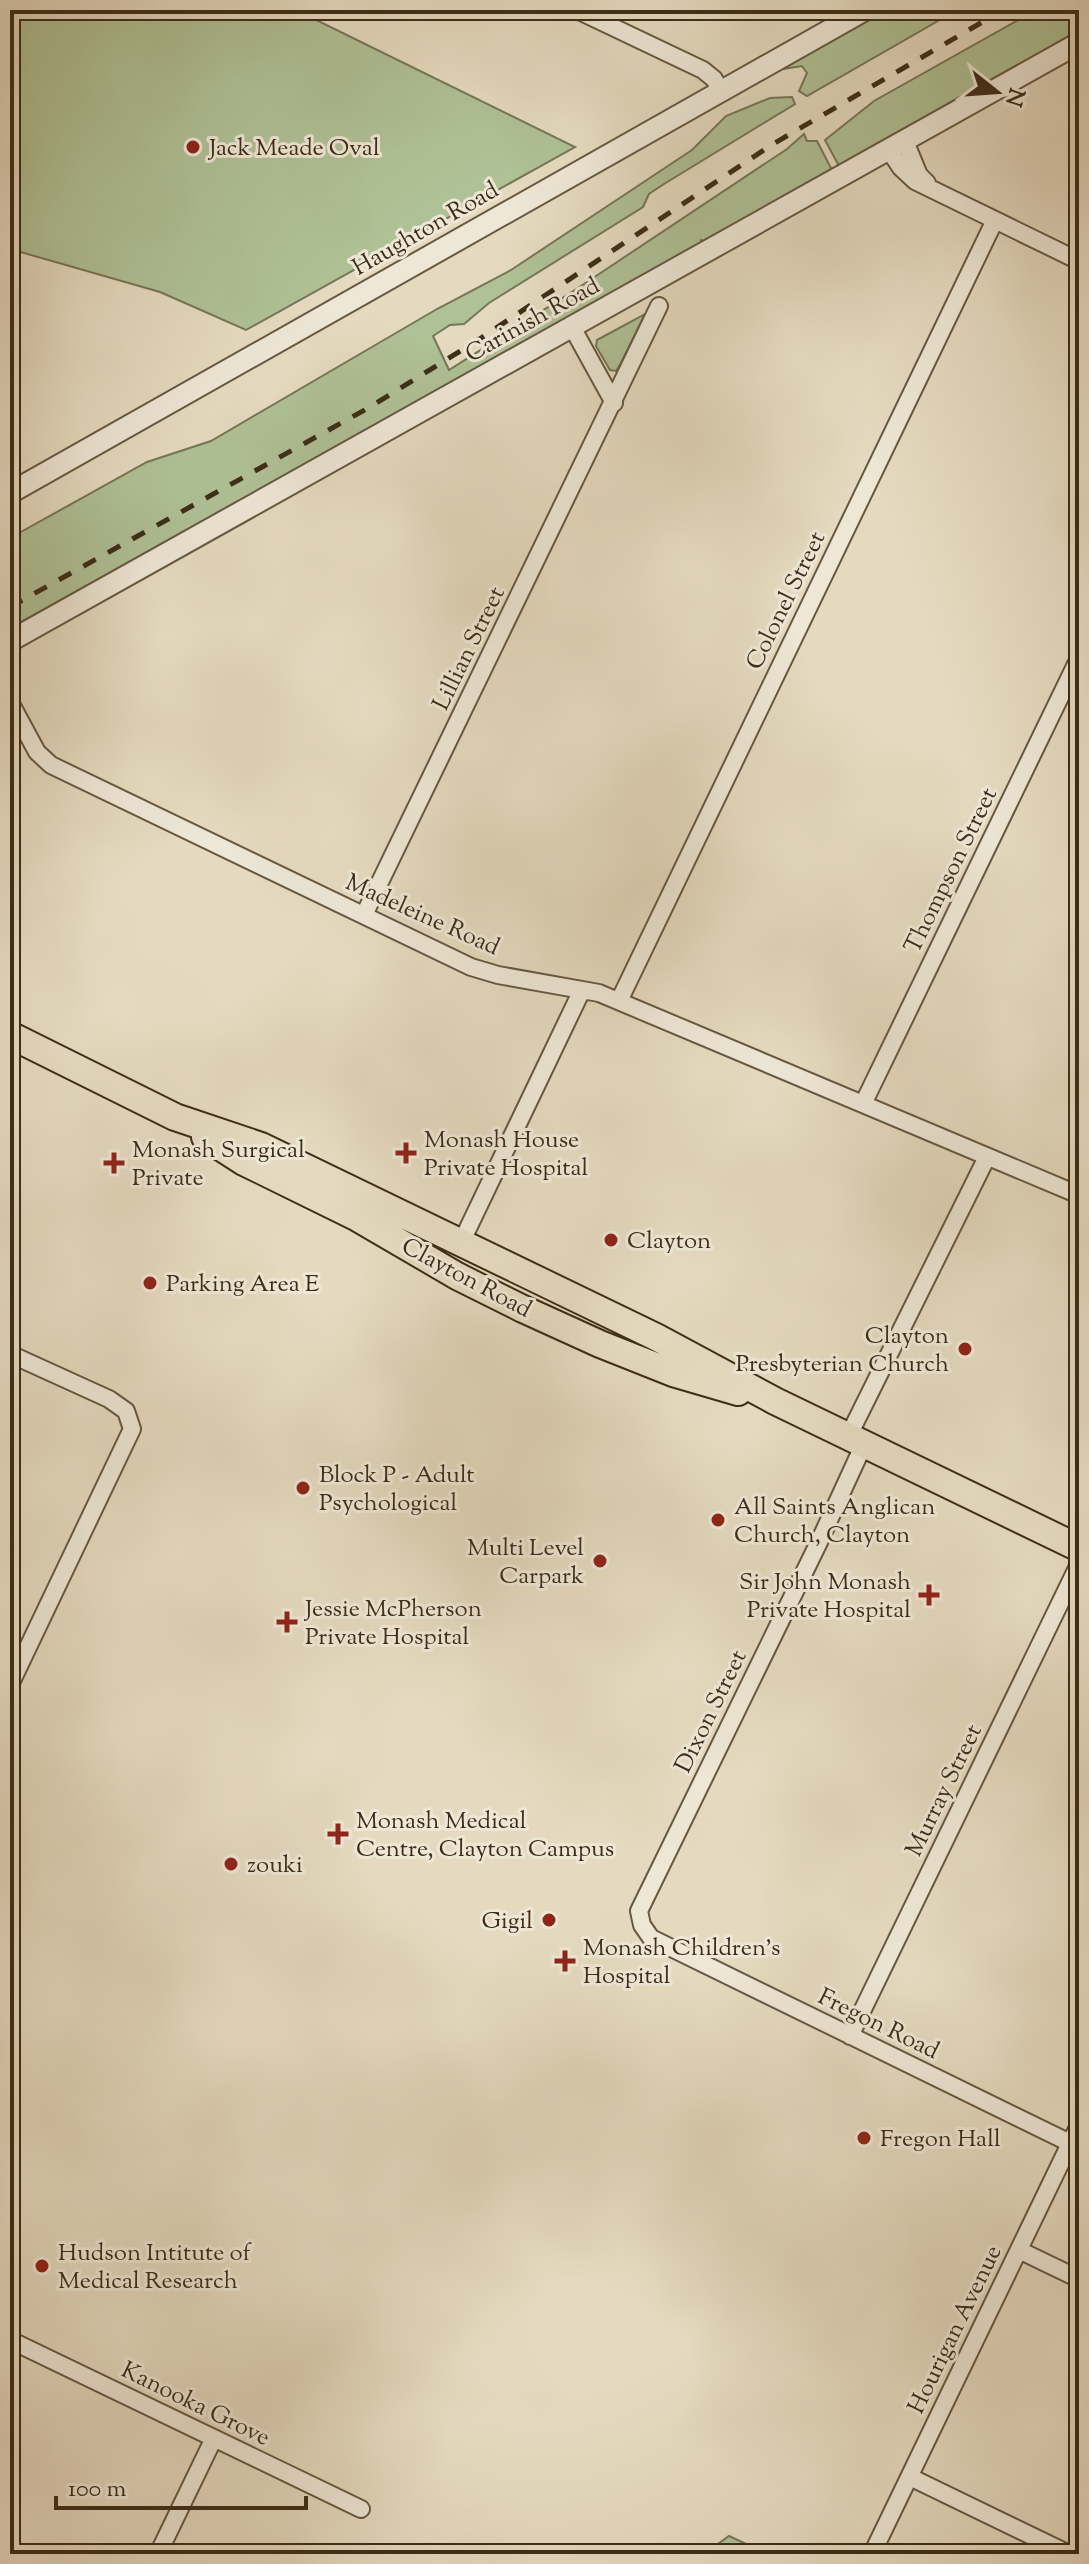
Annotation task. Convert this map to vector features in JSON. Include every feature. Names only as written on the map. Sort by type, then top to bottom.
[{"type":"main road","name":"Clayton Road","points":[[10,1035],[175,1117],[244,1162],[356,1217],[457,1276],[523,1309],[673,1373],[775,1401]]},
{"type":"main road","name":"Clayton Road","points":[[175,1117],[254,1142],[670,1344],[775,1401],[1079,1548]]},
{"type":"street","points":[[577,10],[703,70],[714,79],[721,91]]},
{"type":"street","name":"Haughton Road","points":[[13,487],[865,10]]},
{"type":"street","name":"Carinish Road","points":[[10,641],[1079,43]]},
{"type":"street","points":[[897,146],[933,190],[1079,261]]},
{"type":"street","name":"Colonel Street","points":[[619,1001],[995,220]]},
{"type":"street","name":"Lillian Street","points":[[364,915],[659,306]]},
{"type":"street","points":[[572,327],[614,403]]},
{"type":"street","name":"Thompson Street","points":[[864,1102],[1079,658]]},
{"type":"street","name":"Madeleine Road","points":[[10,702],[37,752],[51,765],[485,972],[599,993],[1079,1195]]},
{"type":"street","points":[[461,1243],[582,990]]},
{"type":"street","name":"Dixon Street","points":[[639,1911],[814,1553],[856,1440],[987,1157]]},
{"type":"street","points":[[10,1354],[109,1399],[126,1411],[132,1429],[10,1685]]},
{"type":"street","name":"Murray Street","points":[[850,2036],[1079,1564]]},
{"type":"street","name":"Fregon Road","points":[[639,1911],[642,1925],[651,1938],[1070,2143]]},
{"type":"street","name":"Hourigan Avenue","points":[[872,2554],[1079,2125]]},
{"type":"street","points":[[1019,2250],[1079,2279]]},
{"type":"street","name":"Kanooka Grove","points":[[10,2340],[361,2509]]},
{"type":"street","points":[[158,2554],[214,2438]]},
{"type":"street","points":[[910,2477],[1069,2554]]},
{"type":"green space","name":"Jack Meade Oval","points":[[10,10],[296,10],[575,147],[246,330],[160,292],[10,249]]},
{"type":"green space","points":[[884,10],[957,10],[807,96],[799,91],[807,73],[802,66],[783,69],[784,66]]},
{"type":"green space","points":[[1036,10],[1079,10],[1079,30],[839,166],[825,140],[874,101]]},
{"type":"green space","points":[[792,97],[795,104],[649,194],[643,207],[489,303],[464,324],[450,325],[433,336],[449,370],[578,288],[787,149],[804,134],[807,141],[817,141],[833,172],[705,242],[701,240],[701,244],[10,628],[10,538],[147,462],[211,441],[437,309],[511,270],[692,150],[726,116],[770,98]]},
{"type":"green space","points":[[645,314],[616,371],[610,370],[596,346],[597,340]]},
{"type":"green space","points":[[729,2536],[768,2554],[704,2554]]},
{"type":"railway","points":[[10,607],[370,407],[478,340],[773,144],[1003,10]]},
{"type":"place","name":"Jack Meade Oval","points":[[193,147]]},
{"type":"place","name":"Monash House Private Hospital","points":[[406,1153]]},
{"type":"place","name":"Monash Surgical Private","points":[[114,1163]]},
{"type":"place","name":"Clayton","points":[[611,1240]]},
{"type":"place","name":"Parking Area E","points":[[150,1283]]},
{"type":"place","name":"Clayton Presbyterian Church","points":[[965,1349]]},
{"type":"place","name":"Block P - Adult Psychological","points":[[303,1488]]},
{"type":"place","name":"All Saints Anglican Church, Clayton","points":[[718,1520]]},
{"type":"place","name":"Multi Level Carpark","points":[[600,1561]]},
{"type":"place","name":"Sir John Monash Private Hospital","points":[[929,1595]]},
{"type":"place","name":"Jessie McPherson Private Hospital","points":[[287,1622]]},
{"type":"place","name":"Monash Medical Centre, Clayton Campus","points":[[338,1834]]},
{"type":"place","name":"zouki","points":[[231,1864]]},
{"type":"place","name":"Gigil","points":[[549,1920]]},
{"type":"place","name":"Monash Children's Hospital","points":[[565,1961]]},
{"type":"place","name":"Fregon Hall","points":[[864,2138]]},
{"type":"place","name":"Hudson Intitute of Medical Research","points":[[42,2266]]}]
